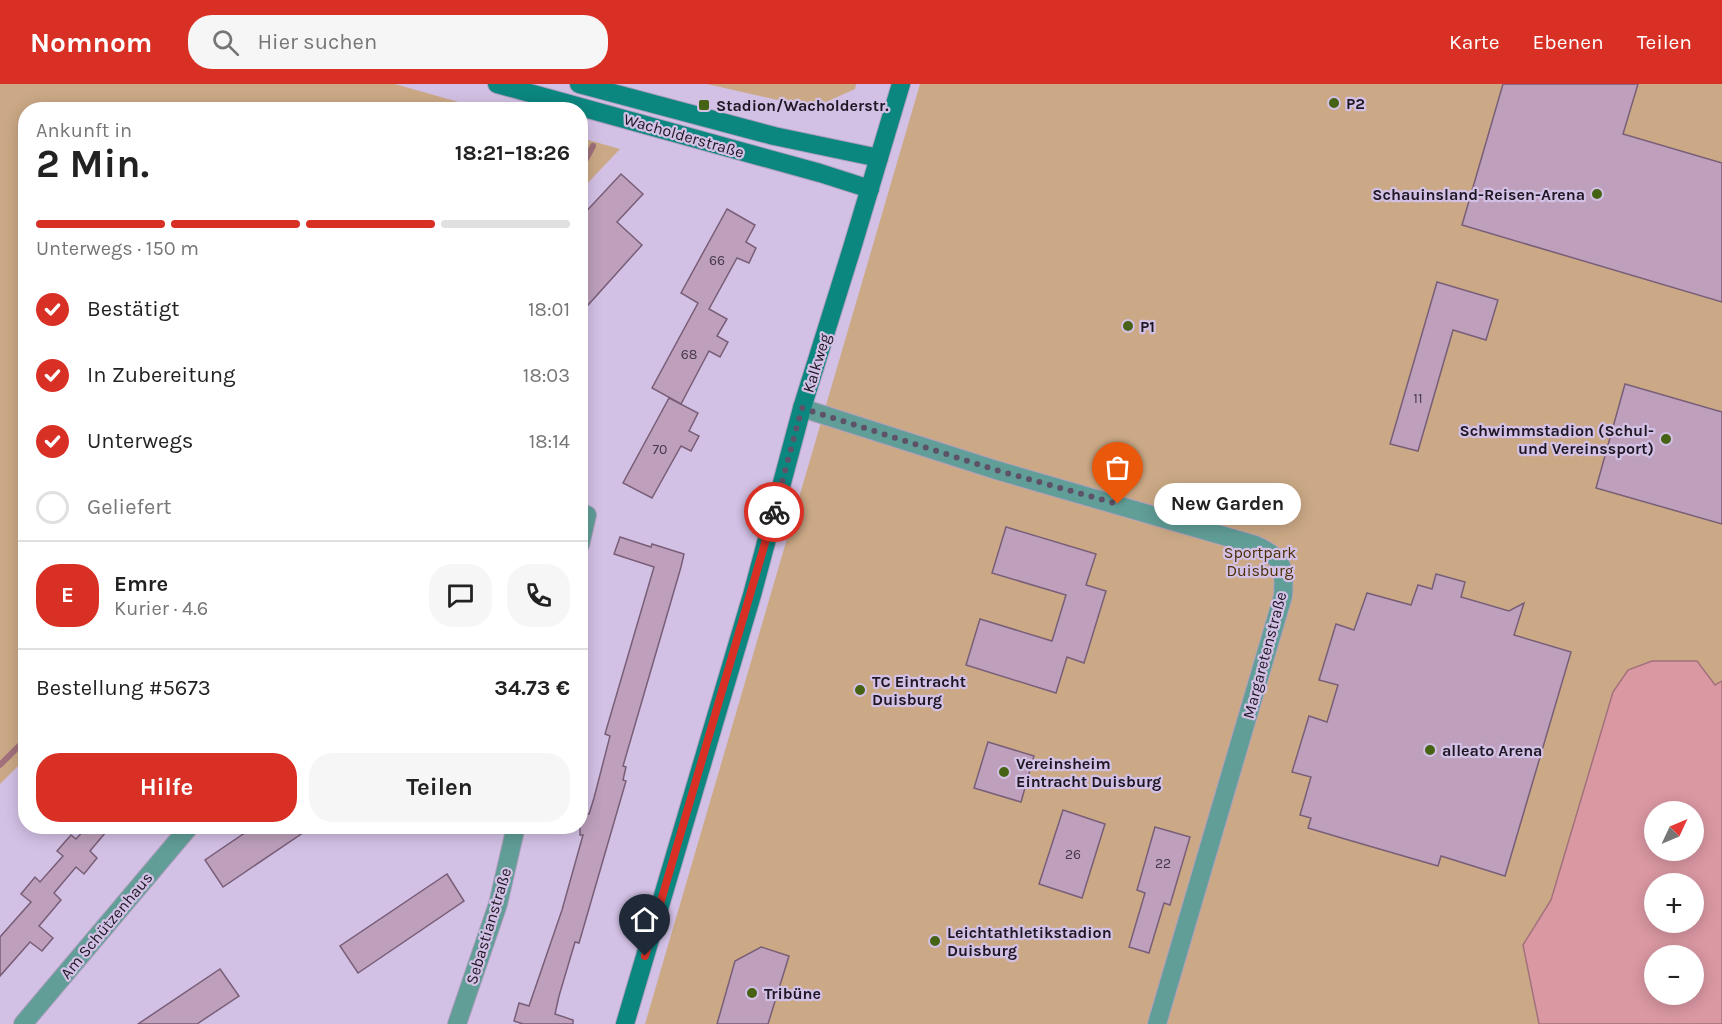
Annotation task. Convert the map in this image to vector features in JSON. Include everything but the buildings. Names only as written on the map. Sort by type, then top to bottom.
[{"type":"street","name":"Wacholderstraße","points":[[497,84],[562,102]]},
{"type":"street","name":"Wacholderstraße","points":[[579,84],[774,136],[879,158]]},
{"type":"street","name":"Kalkweg","points":[[625,1024],[752,595],[802,408],[901,84]]},
{"type":"street","name":"Wacholderstraße","points":[[588,109],[870,189]]},
{"type":"street","name":"Margaretenstraße","points":[[802,408],[996,470],[1255,545],[1272,552],[1282,565],[1283,596],[1157,1024]]},
{"type":"street","name":"Am Schützenhaus","points":[[23,1024],[183,834]]},
{"type":"street","name":"Sebastianstraße","points":[[457,1024],[498,904],[514,834]]},
{"type":"green space","points":[[0,84],[395,84],[458,102],[18,102],[18,766],[0,784]]},
{"type":"green space","points":[[707,84],[856,84],[855,89],[813,108]]},
{"type":"green space","name":"Sportpark Duisburg","points":[[920,84],[1722,84],[1722,1024],[645,1024]]},
{"type":"green space","points":[[588,140],[620,149],[588,183]]},
{"type":"shaded area","points":[[1652,661],[1697,661],[1715,685],[1722,681],[1722,1024],[1539,1024],[1523,945],[1551,900],[1613,692],[1628,670]]},
{"type":"waterway","points":[[588,155],[593,146]]},
{"type":"waterway","points":[[0,765],[18,747]]},
{"type":"way so far","points":[[774,512],[802,408],[996,470],[1118,504]]},
{"type":"place","name":"P2","points":[[1334,103]]},
{"type":"place","name":"Stadion/Wacholderstr.","points":[[704,105]]},
{"type":"place","name":"Schauinsland-Reisen-Arena","points":[[1597,194]]},
{"type":"place","name":"P1","points":[[1128,326]]},
{"type":"place","name":"Schwimmstadion (Schul- und Vereinssport)","points":[[1666,439]]},
{"type":"place","name":"New Garden","points":[[1118,504]]},
{"type":"place","name":"TC Eintracht Duisburg","points":[[860,690]]},
{"type":"place","name":"alleato Arena","points":[[1430,750]]},
{"type":"place","name":"Vereinsheim Eintracht Duisburg","points":[[1004,772]]},
{"type":"place","name":"Leichtathletikstadion Duisburg","points":[[935,941]]},
{"type":"place","name":"Tribüne","points":[[752,993]]},
{"type":"route","points":[[645,956],[752,595],[774,512]]}]
